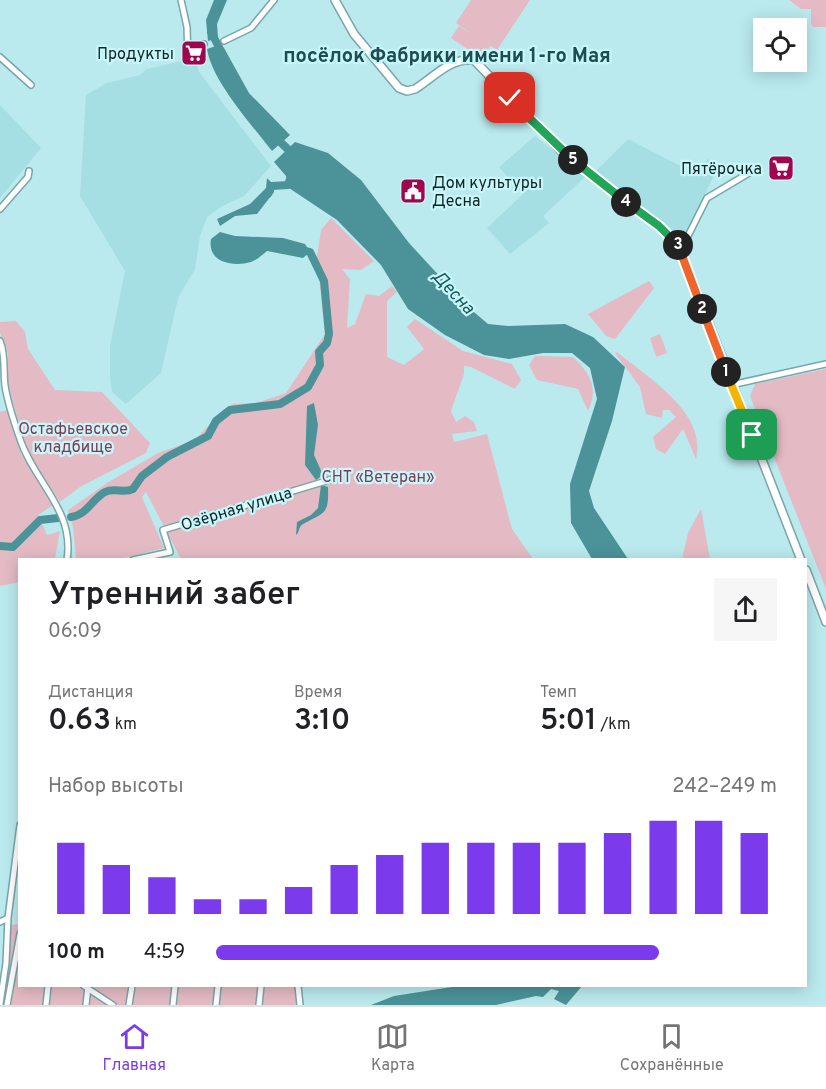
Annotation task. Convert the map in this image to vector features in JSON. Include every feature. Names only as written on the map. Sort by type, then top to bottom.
[{"type":"street","points":[[181,0],[187,27],[189,60]]},
{"type":"street","points":[[224,41],[251,28],[274,0]]},
{"type":"street","points":[[335,0],[354,34],[399,88],[407,91],[454,62],[463,59],[474,60],[562,152],[612,193],[659,226],[678,244],[800,558]]},
{"type":"street","points":[[188,46],[204,44]]},
{"type":"street","points":[[0,57],[31,86]]},
{"type":"street","points":[[681,250],[707,198],[754,170]]},
{"type":"street","points":[[0,209],[28,177],[29,171]]},
{"type":"street","points":[[0,341],[5,360],[5,385],[20,440],[30,463],[63,516],[68,535],[67,558]]},
{"type":"street","points":[[731,385],[826,364]]},
{"type":"street","name":"Озёрная улица","points":[[142,558],[170,552],[163,530],[333,479]]},
{"type":"street","points":[[807,573],[826,622]]},
{"type":"street","points":[[0,1005],[6,963],[8,918],[18,854]]},
{"type":"street","points":[[0,922],[8,918]]},
{"type":"street","points":[[7,1005],[18,949]]},
{"type":"street","points":[[6,963],[16,964]]},
{"type":"street","points":[[46,1005],[48,987]]},
{"type":"street","points":[[86,1005],[87,987]]},
{"type":"street","points":[[88,987],[113,1005]]},
{"type":"street","points":[[129,1005],[132,987]]},
{"type":"street","points":[[173,1005],[175,987]]},
{"type":"street","points":[[216,1005],[218,987]]},
{"type":"street","points":[[259,1005],[261,987]]},
{"type":"street","points":[[298,987],[300,1005]]},
{"type":"shaded area","points":[[195,58],[199,72],[271,166],[244,196],[222,206],[207,217],[200,236],[195,269],[178,298],[161,373],[126,404],[112,392],[110,376],[110,346],[125,271],[80,196],[86,95],[107,83],[140,75],[147,69]]},
{"type":"shaded area","points":[[0,105],[41,148],[0,198]]},
{"type":"shaded area","points":[[535,136],[585,177],[543,216],[549,223],[510,254],[487,228],[523,194],[499,167]]},
{"type":"shaded area","points":[[628,139],[696,174],[708,159],[718,166],[684,241],[596,171]]},
{"type":"green space","points":[[471,0],[530,0],[497,50],[490,46],[482,59],[451,38],[459,26],[473,35],[456,23]]},
{"type":"green space","points":[[789,0],[826,0],[826,27],[813,27],[811,9],[801,9]]},
{"type":"green space","name":"СНТ «Ветеран»","points":[[331,218],[374,261],[361,270],[342,269],[350,279],[347,328],[355,324],[366,294],[379,296],[392,286],[397,292],[387,301],[387,357],[404,365],[424,349],[407,327],[415,319],[463,351],[512,364],[521,380],[515,389],[471,367],[464,366],[464,374],[451,411],[456,422],[465,416],[474,422],[477,431],[452,434],[454,442],[487,434],[512,529],[532,558],[180,558],[146,492],[142,497],[164,548],[125,558],[76,558],[73,527],[68,510],[107,483],[158,453],[195,440],[223,410],[233,404],[256,403],[286,393],[325,334],[317,257],[321,230]]},
{"type":"green space","points":[[649,281],[654,288],[615,339],[606,336],[588,314]]},
{"type":"green space","name":"Остафьевское кладбище","points":[[16,321],[25,332],[28,349],[55,390],[102,392],[150,443],[146,453],[80,487],[60,502],[33,461],[23,438],[8,384],[8,354],[0,333],[0,322]]},
{"type":"green space","points":[[660,334],[667,353],[656,357],[650,338]]},
{"type":"green space","points":[[617,352],[658,385],[684,412],[693,426],[697,442],[696,459],[683,429],[665,454],[656,449],[653,437],[676,417],[669,410],[663,410],[662,418],[646,414],[640,387],[615,353]]},
{"type":"green space","points":[[535,356],[573,357],[579,363],[588,375],[593,388],[588,411],[578,389],[537,380],[529,365]]},
{"type":"green space","points":[[826,369],[826,589],[750,396],[755,384]]},
{"type":"green space","points":[[7,410],[21,454],[53,505],[38,515],[47,535],[60,531],[55,558],[18,558],[18,582],[0,586],[0,412]]},
{"type":"green space","points":[[701,509],[710,558],[682,558],[688,533]]},
{"type":"green space","points":[[18,924],[18,987],[301,987],[303,1005],[3,1005],[11,925]]},
{"type":"water","points":[[214,0],[227,0],[217,24],[218,38],[208,41],[206,20]]},
{"type":"water","points":[[219,45],[224,48],[249,93],[290,135],[272,151],[216,75],[207,49]]},
{"type":"water","points":[[295,142],[328,153],[361,180],[409,243],[468,307],[488,324],[508,326],[565,324],[593,337],[625,367],[612,421],[589,491],[594,508],[627,558],[591,558],[571,523],[570,484],[597,399],[590,368],[572,353],[543,353],[509,359],[484,355],[445,335],[408,309],[381,265],[337,220],[289,188],[286,176],[274,162]]},
{"type":"water","points":[[267,178],[274,185],[274,192],[257,214],[235,216],[220,226],[217,219],[250,204],[266,188]]},
{"type":"water","points":[[220,232],[235,236],[283,238],[305,244],[310,252],[303,258],[267,251],[251,262],[229,263],[217,258],[211,247],[211,239]]},
{"type":"water","points":[[314,403],[318,425],[314,455],[323,475],[316,480],[305,465],[307,406]]},
{"type":"water","points":[[321,485],[328,487],[328,503],[324,512],[301,525],[296,535],[297,522],[311,515],[318,508]]},
{"type":"water","points":[[452,987],[581,987],[566,1005],[554,999],[559,991],[551,989],[543,997],[536,996],[496,1005],[371,1005],[394,996]]},
{"type":"waterway","name":"Десна","points":[[212,29],[211,32],[223,55]]},
{"type":"waterway","name":"Десна","points":[[274,136],[295,156]]},
{"type":"waterway","points":[[268,194],[272,186],[288,185],[291,176]]},
{"type":"waterway","points":[[71,517],[77,516],[105,492],[133,489],[142,476],[167,457],[208,436],[216,421],[230,410],[280,404],[308,387],[320,365],[319,352],[327,343],[329,334],[324,281],[310,252],[299,249]]},
{"type":"waterway","points":[[0,546],[13,547],[40,520],[58,518]]},
{"type":"place","name":"Продукты","points":[[194,53]]},
{"type":"place","name":"Пятёрочка","points":[[781,168]]},
{"type":"place","name":"Дом культуры Десна","points":[[413,191]]},
{"type":"district","name":"посёлок Фабрики имени 1-го Мая","points":[[447,55]]},
{"type":"route","points":[[510,98],[562,152],[612,193],[659,226],[678,244],[752,435]]}]
